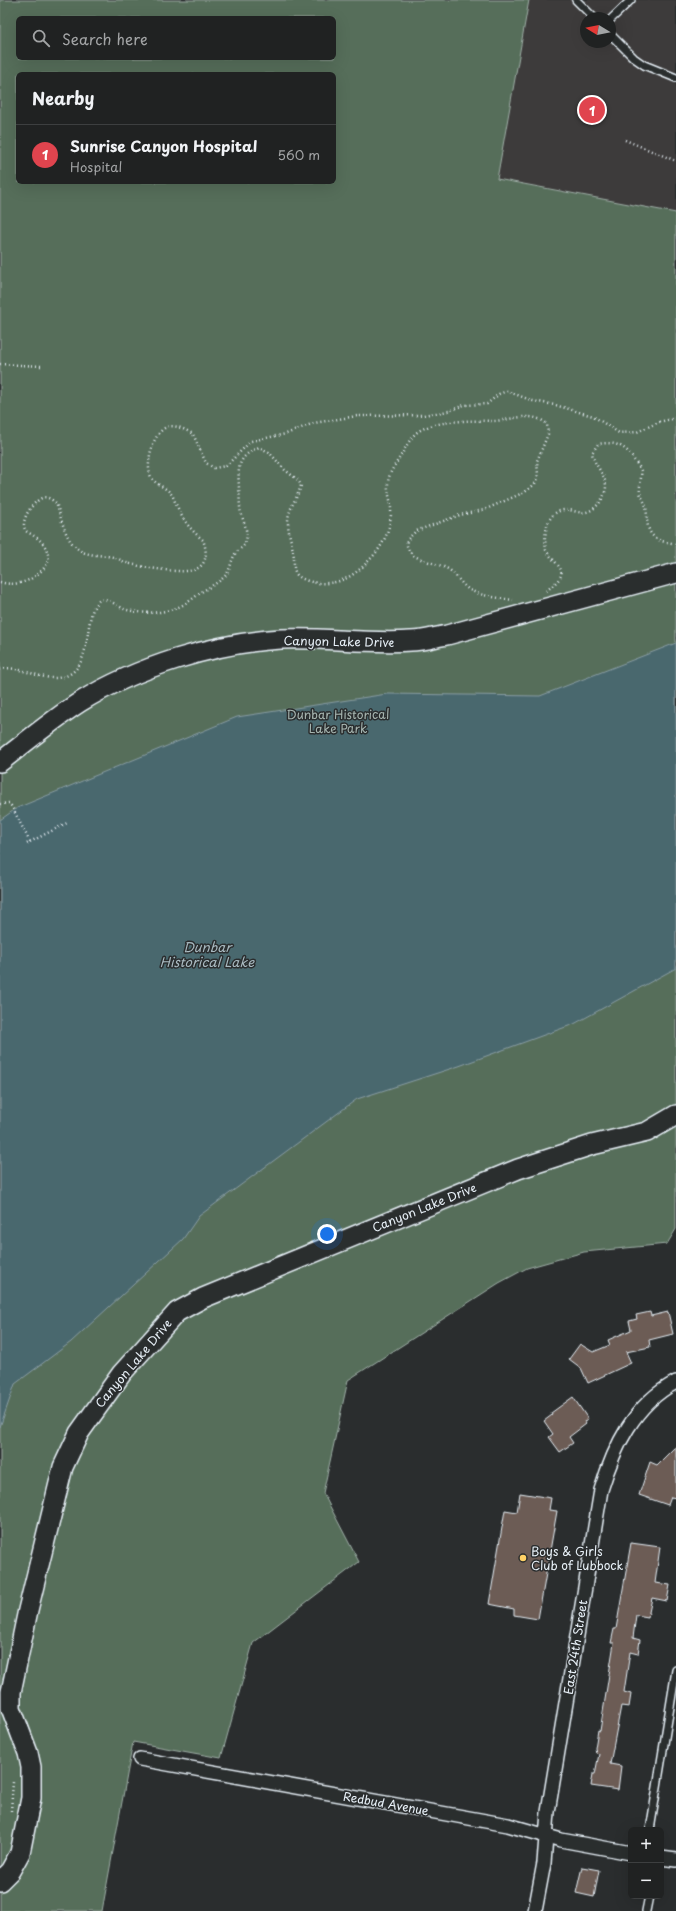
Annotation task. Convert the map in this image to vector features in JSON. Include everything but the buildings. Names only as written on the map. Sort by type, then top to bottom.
[{"type":"street","name":"Canyon Lake Drive","points":[[0,762],[80,702],[127,678],[181,656],[279,639],[335,638],[366,641],[412,641],[447,635],[676,573]]},
{"type":"street","name":"Canyon Lake Drive","points":[[0,1881],[10,1871],[20,1853],[31,1798],[31,1767],[28,1753],[11,1708],[11,1692],[28,1610],[63,1467],[78,1432],[122,1373],[153,1337],[177,1312],[203,1298],[518,1169],[592,1145],[647,1132],[676,1115]]},
{"type":"street","name":"East 24th Street","points":[[535,1911],[544,1862],[548,1812],[601,1490],[614,1450],[638,1412],[676,1382]]},
{"type":"street","name":"Redbud Avenue","points":[[140,1759],[508,1825],[561,1840],[628,1851]]},
{"type":"street","points":[[664,1858],[676,1860]]},
{"type":"lane","points":[[576,0],[588,12]]},
{"type":"lane","points":[[616,14],[631,0]]},
{"type":"lane","points":[[616,40],[634,58],[644,65],[676,78]]},
{"type":"lane","points":[[650,1827],[676,1670]]},
{"type":"lane","points":[[646,1911],[648,1899]]},
{"type":"path","points":[[625,140],[676,161]]},
{"type":"path","points":[[0,364],[41,366]]},
{"type":"path","points":[[0,582],[23,583],[38,575],[49,561],[48,552],[44,544],[26,531],[25,526],[26,514],[34,504],[44,497],[48,497],[56,503],[60,520],[65,531],[74,545],[83,553],[117,558],[128,563],[166,570],[191,571],[199,567],[206,556],[203,540],[184,522],[172,495],[152,480],[150,474],[148,460],[150,451],[162,430],[166,427],[174,426],[193,434],[206,463],[214,468],[226,466],[251,441],[286,434],[314,423],[357,416],[423,415],[443,412],[464,405],[487,404],[499,394],[507,391],[533,401],[555,405],[593,416],[619,433],[637,432],[659,422],[669,421],[676,418]]},
{"type":"path","points":[[0,669],[17,668],[52,679],[66,676],[79,666],[86,647],[91,617],[96,603],[101,600],[105,600],[129,610],[143,613],[157,612],[185,604],[213,586],[226,575],[233,558],[245,542],[247,534],[240,508],[238,478],[240,462],[245,455],[259,447],[269,452],[285,470],[298,480],[301,485],[291,508],[288,521],[294,569],[298,576],[309,581],[334,583],[343,581],[355,573],[380,548],[390,522],[391,507],[388,491],[388,478],[416,433],[440,424],[473,420],[505,421],[527,416],[542,419],[547,424],[548,434],[537,461],[538,474],[535,484],[524,492],[484,510],[460,516],[416,532],[407,540],[406,544],[412,553],[420,558],[452,571],[468,588],[494,596],[516,600]]},
{"type":"path","points":[[544,592],[558,582],[561,576],[560,566],[546,550],[545,531],[550,520],[557,513],[564,510],[578,513],[586,512],[600,502],[604,494],[606,487],[605,477],[593,460],[592,454],[598,444],[606,442],[618,444],[624,447],[632,456],[641,471],[640,493],[646,508],[645,514],[649,531],[654,537],[664,542],[676,544]]},
{"type":"path","points":[[0,804],[9,802],[30,842]]},
{"type":"path","points":[[25,845],[68,823]]},
{"type":"shaded area","points":[[529,0],[676,0],[676,213],[496,179]]},
{"type":"green space","name":"Dunbar Historical Lake Park","points":[[0,0],[529,0],[497,179],[676,213],[676,1229],[667,1244],[584,1252],[527,1268],[499,1283],[348,1380],[323,1493],[359,1562],[253,1643],[221,1758],[133,1742],[102,1911],[0,1911]]},
{"type":"water","name":"Dunbar Historical Lake","points":[[676,643],[676,968],[574,1024],[459,1066],[357,1099],[199,1216],[183,1239],[71,1342],[15,1384],[0,1427],[0,820],[17,808],[237,717],[387,694],[540,696]]},
{"type":"place","name":"Sunrise Canyon Hospital","points":[[592,110]]},
{"type":"place","name":"Boys & Girls Club of Lubbock","points":[[523,1558]]}]
